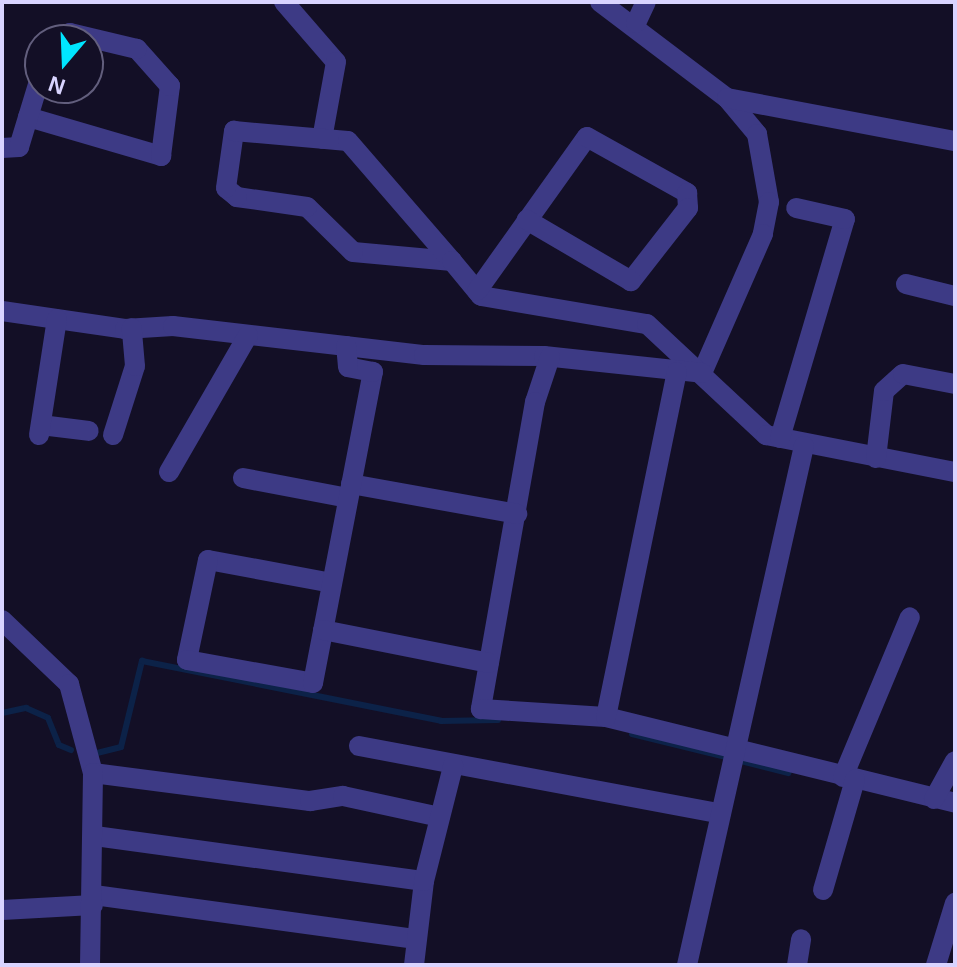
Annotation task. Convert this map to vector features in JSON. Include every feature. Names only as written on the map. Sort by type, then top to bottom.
[{"type":"street","points":[[284,2],[336,62],[322,139]]},
{"type":"street","points":[[600,2],[636,23],[727,98],[757,134],[769,202],[763,234],[702,373]]},
{"type":"street","points":[[636,23],[646,2]]},
{"type":"street","points":[[28,117],[161,156],[170,86],[137,49],[104,41]]},
{"type":"street","points":[[727,98],[955,141]]},
{"type":"street","points":[[2,148],[19,147],[32,104]]},
{"type":"street","points":[[452,261],[353,252],[307,207],[237,197],[226,188],[234,131],[348,141],[452,261],[477,291],[501,304],[647,324],[702,373],[731,410],[780,438],[804,446],[955,472]]},
{"type":"street","points":[[477,291],[527,220],[587,137],[687,193],[688,208],[631,281],[527,220]]},
{"type":"street","points":[[780,438],[845,219],[796,208]]},
{"type":"street","points":[[906,284],[955,296]]},
{"type":"street","points":[[2,311],[132,328],[248,335],[346,346],[550,357],[702,373]]},
{"type":"street","points":[[57,319],[40,430],[89,431]]},
{"type":"street","points":[[113,435],[135,366],[132,328]]},
{"type":"street","points":[[169,472],[248,335]]},
{"type":"street","points":[[332,583],[208,560],[187,660],[313,683],[373,372],[348,367],[346,346]]},
{"type":"street","points":[[550,357],[535,402],[481,709],[606,717],[955,803]]},
{"type":"street","points":[[606,717],[677,372]]},
{"type":"street","points":[[876,458],[884,391],[903,374],[955,384]]},
{"type":"street","points":[[687,965],[804,446]]},
{"type":"street","points":[[243,478],[517,514]]},
{"type":"street","points":[[823,890],[849,779],[910,617]]},
{"type":"street","points":[[2,620],[69,684],[93,773],[95,836],[90,965]]},
{"type":"street","points":[[323,630],[489,663]]},
{"type":"street","points":[[359,746],[721,814]]},
{"type":"street","points":[[934,799],[955,761]]},
{"type":"street","points":[[414,965],[424,881],[453,766]]},
{"type":"street","points":[[93,773],[310,801],[343,796],[440,817]]},
{"type":"street","points":[[95,836],[424,881]]},
{"type":"street","points":[[2,905],[94,900],[416,939]]},
{"type":"street","points":[[936,965],[955,903]]},
{"type":"street","points":[[797,965],[801,939]]},
{"type":"waterway","points":[[93,754],[121,747],[142,661],[441,721],[498,720]]},
{"type":"waterway","points":[[2,713],[26,708],[48,718],[59,745],[71,750]]},
{"type":"waterway","points":[[632,734],[730,758]]},
{"type":"waterway","points":[[741,761],[788,773]]}]
